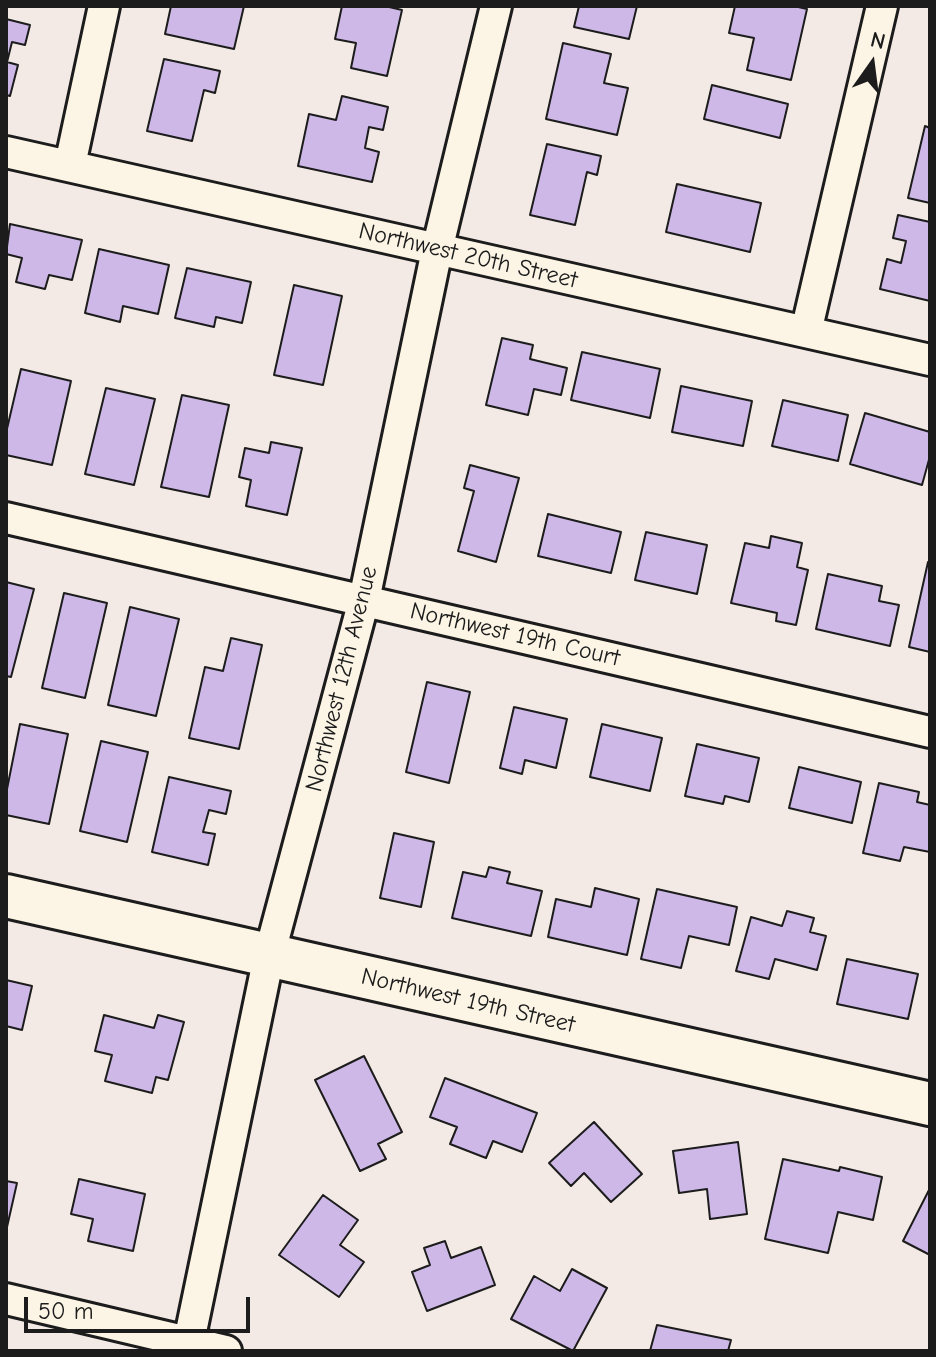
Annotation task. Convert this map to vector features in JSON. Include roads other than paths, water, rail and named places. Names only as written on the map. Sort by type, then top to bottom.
[{"type":"street","points":[[70,165],[104,6]]},
{"type":"street","name":"Northwest 12th Avenue","points":[[188,1347],[269,956],[364,600],[437,250],[496,6]]},
{"type":"street","points":[[806,332],[882,6]]},
{"type":"street","name":"Northwest 20th Street","points":[[6,152],[930,360]]},
{"type":"street","name":"Northwest 19th Court","points":[[6,518],[930,732]]},
{"type":"street","name":"Northwest 19th Street","points":[[6,896],[930,1104]]},
{"type":"street","points":[[6,1299],[188,1347],[226,1351]]}]
